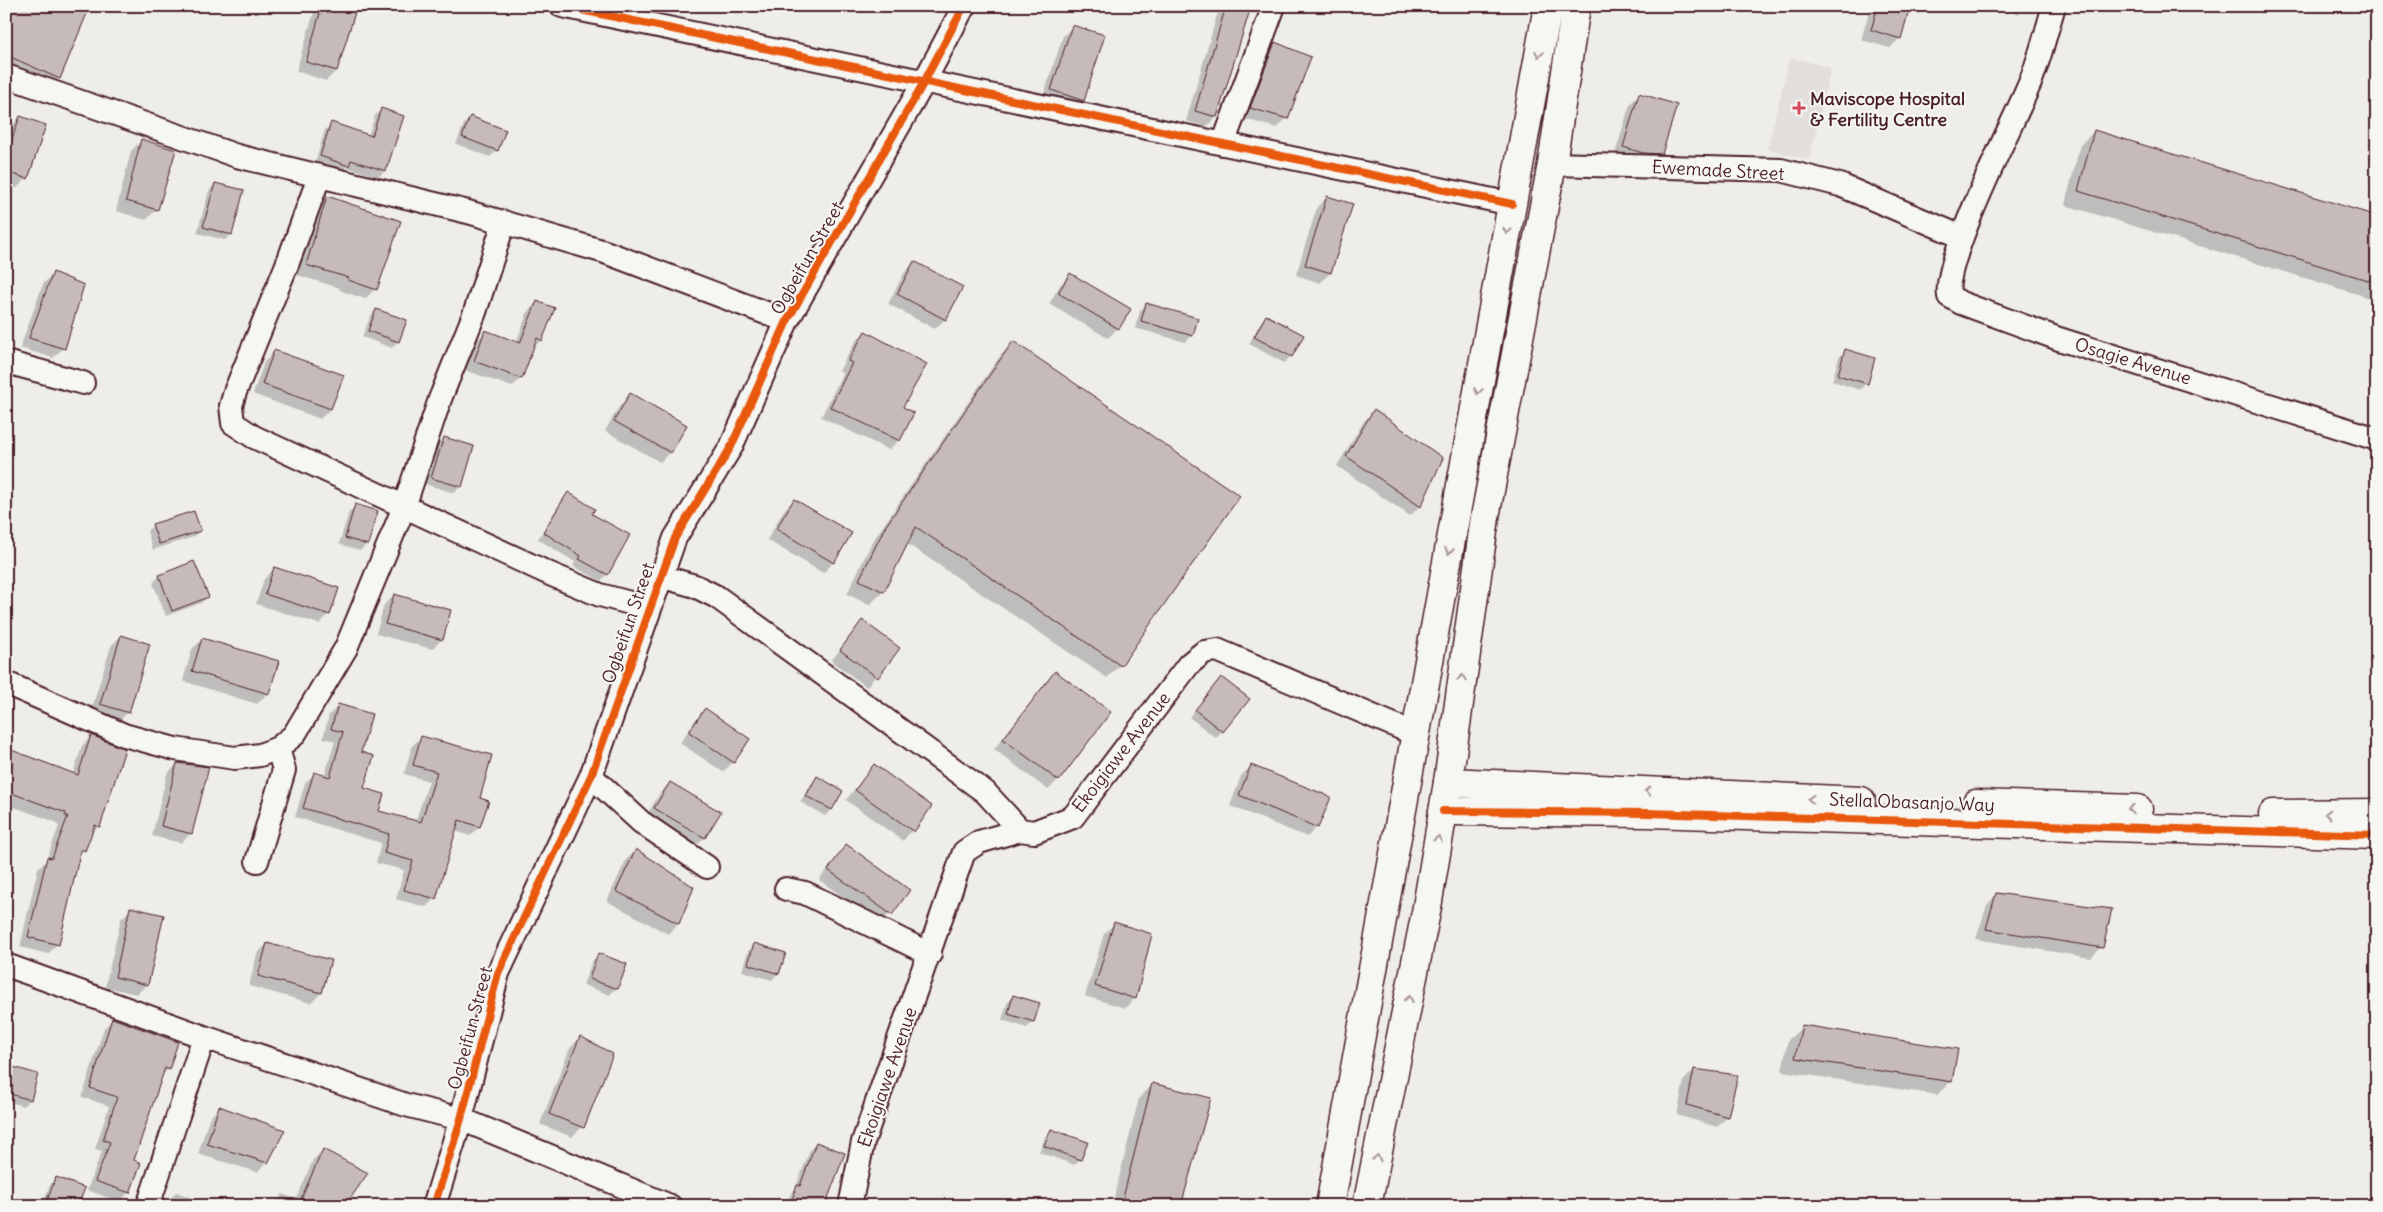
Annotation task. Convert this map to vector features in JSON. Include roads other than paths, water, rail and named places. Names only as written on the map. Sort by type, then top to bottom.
[{"type":"main road","points":[[1330,1206],[1548,6]]},
{"type":"main road","points":[[1367,1206],[1408,1008],[1443,811],[1485,517],[1552,164],[1576,6]]},
{"type":"main road","name":"Stella Obasanjo Way","points":[[1448,782],[1868,802],[2075,806],[2249,815],[2377,813]]},
{"type":"main road","points":[[1443,811],[1647,813],[2377,835]]},
{"type":"street","name":"Ogbeifun Street","points":[[434,1206],[461,1119],[498,973],[559,839],[591,776],[675,538],[732,447],[787,321],[924,82],[964,6]]},
{"type":"street","points":[[1223,144],[1274,6]]},
{"type":"street","points":[[1962,237],[2031,81],[2054,6]]},
{"type":"street","points":[[574,8],[1512,204]]},
{"type":"street","points":[[6,76],[237,156],[468,212],[605,252],[787,321]]},
{"type":"street","name":"Ewemade Street","points":[[1552,164],[1781,170],[1840,185],[1962,237]]},
{"type":"street","points":[[319,177],[288,262],[235,392],[231,406],[233,423],[254,436],[404,507],[600,595],[649,608]]},
{"type":"street","points":[[6,683],[124,735],[175,749],[235,758],[260,755],[278,748],[294,735],[346,648],[404,507],[440,398],[475,312],[504,222]]},
{"type":"street","name":"Osagie Avenue","points":[[1962,237],[1950,272],[1948,288],[1949,296],[1961,303],[2059,339],[2377,439]]},
{"type":"street","points":[[6,362],[82,383]]},
{"type":"street","points":[[660,576],[695,586],[717,597],[985,792],[1020,830]]},
{"type":"street","name":"Ekoigiawe Avenue","points":[[850,1206],[863,1142],[964,852],[978,842],[1020,830],[1034,832],[1073,816],[1189,664],[1204,652],[1217,650],[1415,734]]},
{"type":"street","points":[[257,861],[284,770],[278,748]]},
{"type":"street","points":[[591,776],[641,822],[707,867]]},
{"type":"street","points":[[786,889],[804,894],[930,954]]},
{"type":"street","points":[[6,965],[204,1038],[406,1105],[461,1119],[670,1206]]},
{"type":"street","points":[[148,1206],[204,1038]]},
{"type":"place","name":"Maviscope Hospital & Fertility Centre","points":[[1799,108]]}]
